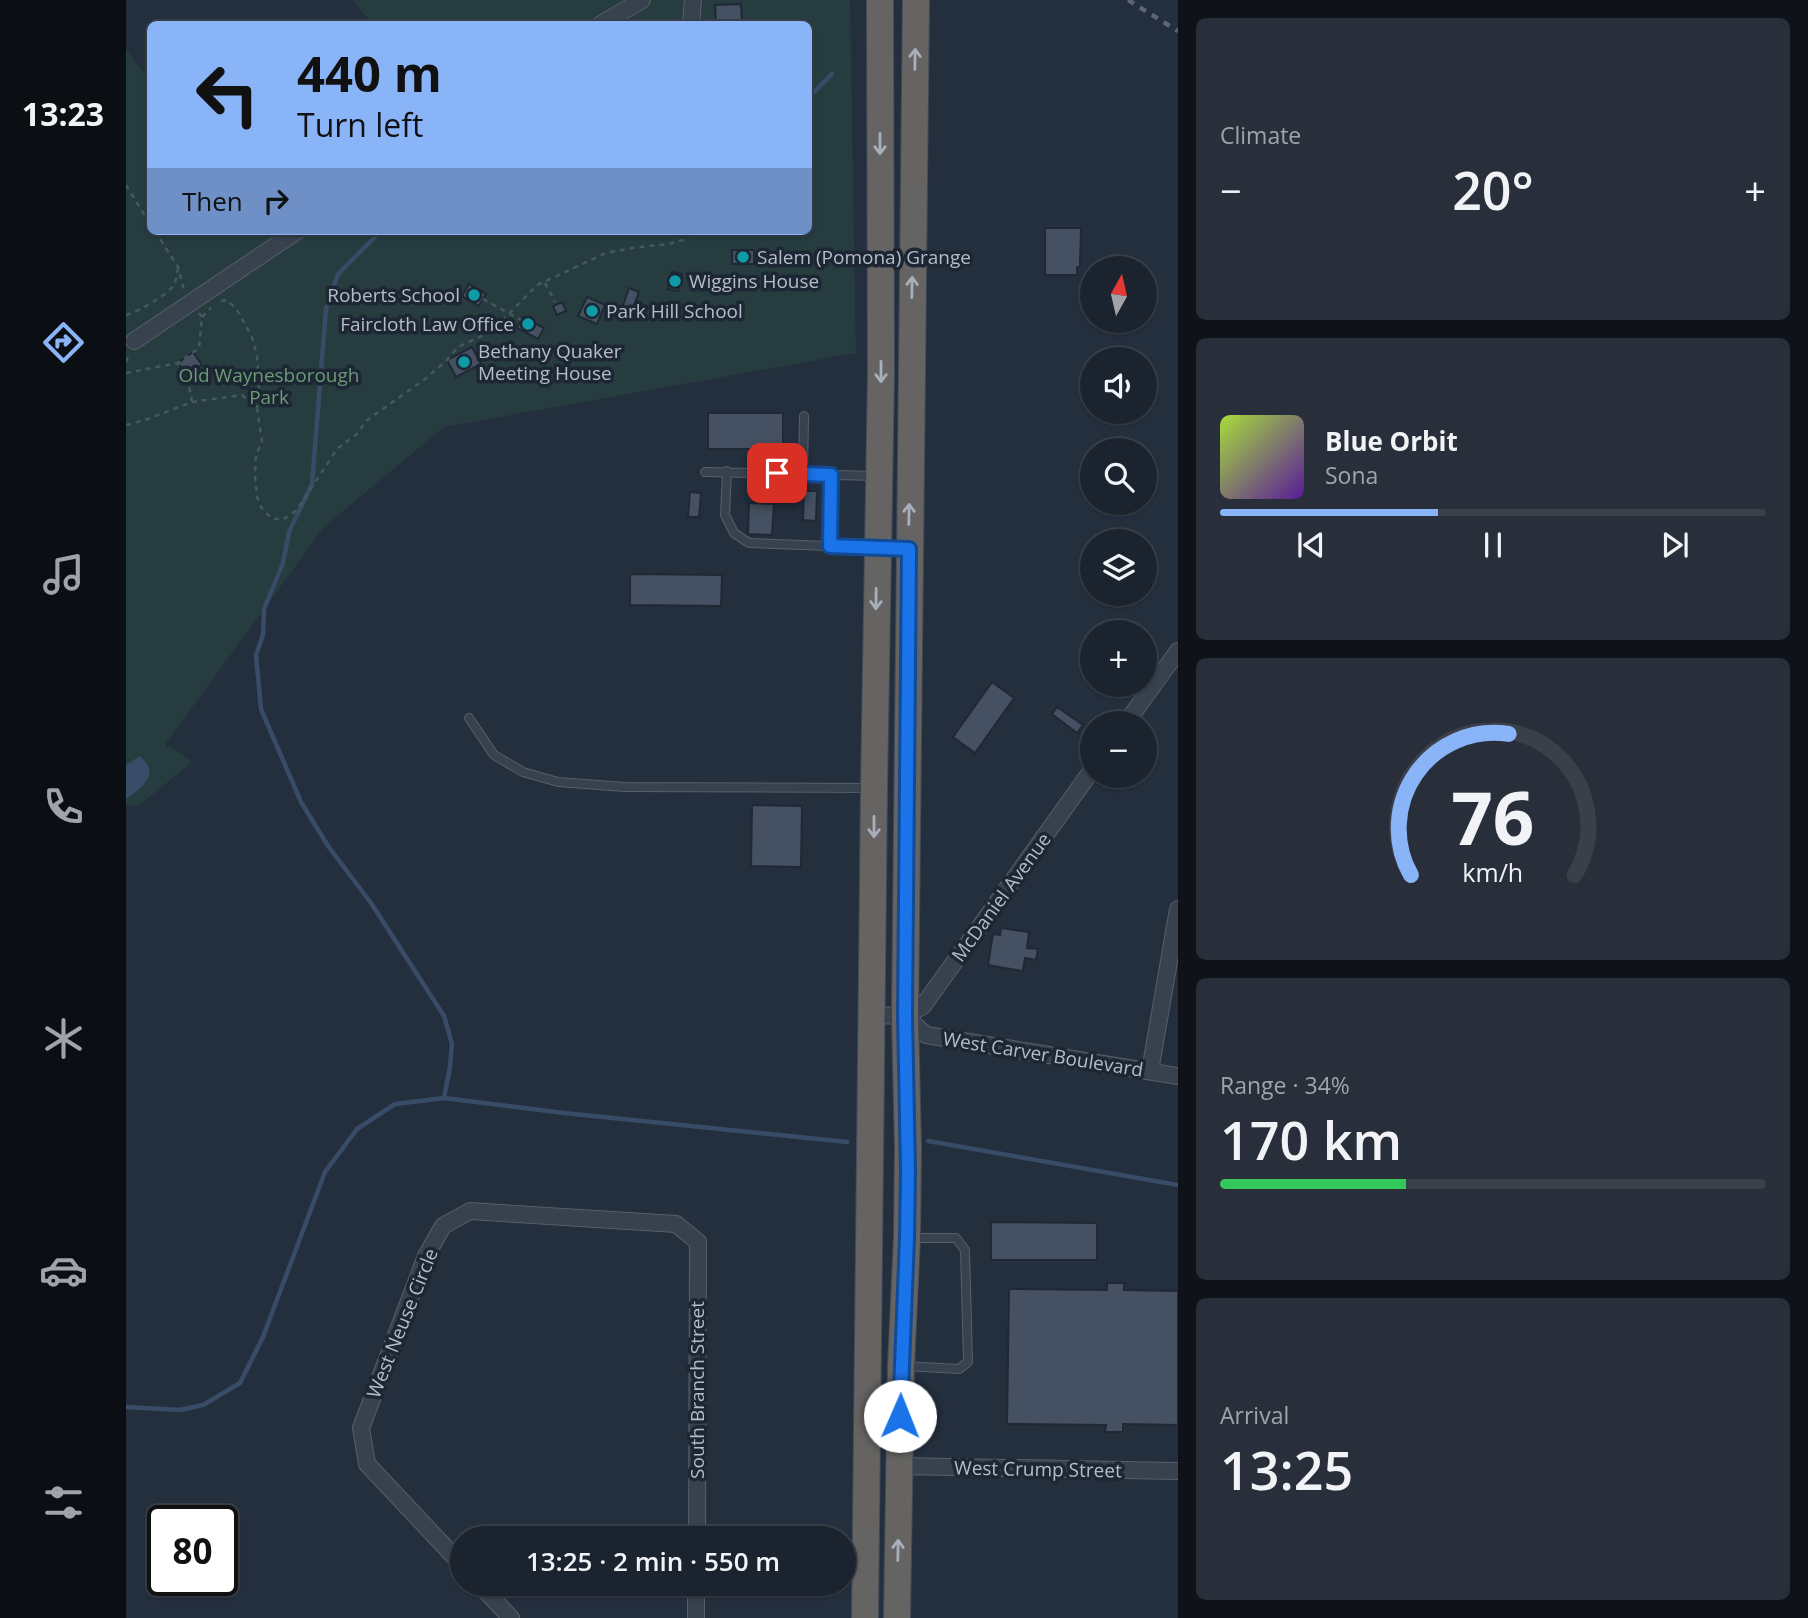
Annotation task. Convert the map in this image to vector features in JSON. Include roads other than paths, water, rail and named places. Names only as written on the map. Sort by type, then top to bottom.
[{"type":"highway","points":[[865,1618],[880,476],[880,0]]},
{"type":"highway","points":[[897,1618],[901,1366],[907,1238],[905,1016],[916,0]]},
{"type":"street","points":[[606,21],[642,0]]},
{"type":"street","points":[[691,21],[693,0]]},
{"type":"street","points":[[134,341],[290,235]]},
{"type":"street","points":[[1135,711],[1178,651]]},
{"type":"street","name":"McDaniel Avenue","points":[[905,1016],[923,1006],[1080,787]]},
{"type":"street","points":[[1150,1071],[1178,909]]},
{"type":"street","points":[[872,1015],[905,1016]]},
{"type":"street","name":"West Carver Boulevard","points":[[905,1016],[926,1035],[1178,1076]]},
{"type":"street","name":"West Neuse Circle","points":[[450,1552],[367,1464],[361,1428],[426,1256],[443,1226],[470,1211],[539,1215],[676,1224],[698,1242]]},
{"type":"street","name":"South Branch Street","points":[[696,1526],[698,1242]]},
{"type":"street","name":"West Crump Street","points":[[899,1466],[1178,1471]]},
{"type":"street","points":[[490,1596],[511,1618]]},
{"type":"street","points":[[696,1596],[696,1618]]},
{"type":"lane","points":[[803,473],[804,416]]},
{"type":"lane","points":[[727,471],[725,515],[734,533],[749,543],[909,549]]},
{"type":"lane","points":[[705,472],[880,476]]},
{"type":"lane","points":[[830,546],[831,475]]},
{"type":"lane","points":[[469,718],[494,755],[523,772],[558,782],[625,787],[874,788]]},
{"type":"lane","points":[[901,1366],[959,1369],[968,1362],[965,1250],[956,1238],[907,1238]]},
{"type":"water","points":[[140,756],[148,766],[149,775],[139,789],[126,799],[126,765]]},
{"type":"waterway","points":[[812,94],[832,74]]},
{"type":"waterway","points":[[377,235],[338,274],[326,309],[312,484],[289,532],[283,563],[264,609],[263,635],[256,655],[261,709],[301,802],[444,1016],[452,1044],[444,1098]]},
{"type":"waterway","points":[[126,1407],[180,1410],[203,1405],[240,1383],[263,1337],[325,1172],[357,1129],[395,1104],[444,1098],[847,1142]]},
{"type":"waterway","points":[[928,1141],[1178,1185]]},
{"type":"railway","points":[[1128,0],[1178,31]]},
{"type":"place","name":"Salem (Pomona) Grange","points":[[743,257]]},
{"type":"place","name":"Wiggins House","points":[[675,281]]},
{"type":"place","name":"Roberts School","points":[[474,295]]},
{"type":"place","name":"Park Hill School","points":[[592,311]]},
{"type":"place","name":"Faircloth Law Office","points":[[528,324]]},
{"type":"place","name":"Bethany Quaker Meeting House","points":[[464,362]]},
{"type":"park label","name":"Old Waynesborough Park","points":[[269,386]]}]
